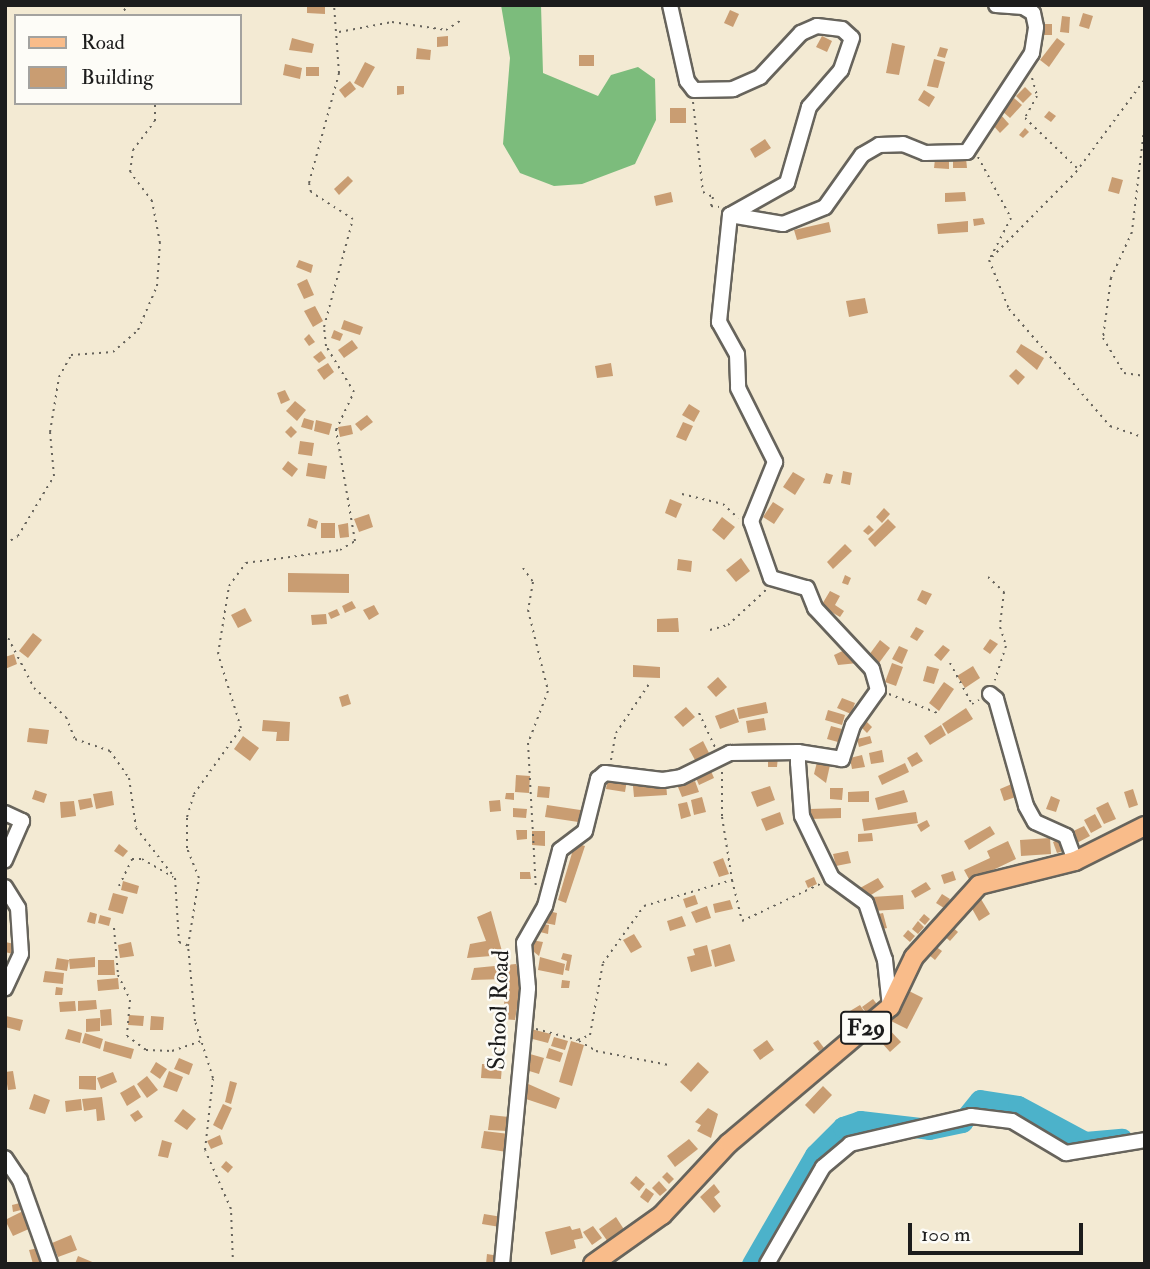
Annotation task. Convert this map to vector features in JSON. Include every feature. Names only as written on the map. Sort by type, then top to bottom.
[{"type":"main road","name":"F29","points":[[593,1264],[662,1215],[729,1143],[890,1007],[915,957],[979,885],[1075,861],[1145,826]]},
{"type":"street","points":[[670,5],[687,82],[694,90],[733,89],[760,77],[801,33],[817,26],[842,29],[852,38],[841,70],[809,107],[787,183],[733,212]]},
{"type":"street","points":[[733,212],[783,224],[824,206],[862,155],[879,145],[903,144],[949,154],[972,147],[987,115],[1025,64],[1037,27],[1033,13],[1023,7],[996,5]]},
{"type":"street","points":[[605,773],[663,780],[681,776],[720,757],[785,749],[842,759],[853,725],[878,690],[872,669],[815,608],[807,587],[771,578],[751,520],[775,462],[738,388],[737,354],[719,322],[733,212]]},
{"type":"street","points":[[990,694],[996,699],[1026,806],[1035,822],[1066,836],[1075,861]]},
{"type":"street","points":[[798,752],[802,816],[832,878],[866,904],[885,960],[890,1007]]},
{"type":"street","name":"School Road","points":[[502,1264],[528,988],[524,943],[545,906],[560,850],[585,831],[598,779],[605,773]]},
{"type":"street","points":[[5,813],[22,821],[5,860]]},
{"type":"street","points":[[5,887],[18,908],[20,954],[5,988]]},
{"type":"street","points":[[767,1264],[823,1167],[850,1144],[971,1116],[1012,1121],[1066,1153],[1145,1140]]},
{"type":"street","points":[[5,1158],[20,1180],[50,1264]]},
{"type":"path","points":[[233,1264],[232,1209],[205,1150],[213,1078],[205,1040],[195,1021],[188,946],[199,878],[187,848],[187,817],[194,794],[241,728],[218,654],[229,586],[246,563],[340,550],[355,541],[336,430],[354,392],[326,346],[324,327],[353,219],[311,192],[309,183],[339,73],[334,5]]},
{"type":"path","points":[[338,32],[392,22],[446,30],[460,21]]},
{"type":"path","points":[[1025,64],[1037,96],[1025,118],[1078,169]]},
{"type":"path","points":[[989,260],[1078,169],[1145,79]]},
{"type":"path","points":[[694,90],[703,192],[713,197],[711,206],[733,212]]},
{"type":"path","points":[[5,544],[18,536],[54,476],[50,432],[59,377],[71,355],[113,352],[138,330],[157,286],[160,243],[152,201],[131,172],[133,150],[155,121],[155,105]]},
{"type":"path","points":[[1145,121],[1132,232],[1111,278],[1102,338],[1124,373],[1145,376]]},
{"type":"path","points":[[972,147],[1011,218],[989,260],[1009,309],[1110,426],[1145,438]]},
{"type":"path","points":[[681,494],[723,504],[743,522],[751,520]]},
{"type":"path","points":[[523,568],[533,582],[528,610],[548,691],[528,743],[532,884],[545,906]]},
{"type":"path","points":[[950,663],[972,704],[990,694],[1006,646],[1000,627],[1004,592],[988,577]]},
{"type":"path","points":[[710,630],[728,625],[764,596],[771,578]]},
{"type":"path","points":[[5,632],[34,688],[66,717],[75,739],[110,751],[129,778],[136,828],[175,878],[179,942],[188,946]]},
{"type":"path","points":[[605,773],[615,733],[649,684]]},
{"type":"path","points":[[878,690],[940,714]]},
{"type":"path","points":[[699,713],[720,757],[724,784],[722,817],[742,921],[832,878]]},
{"type":"path","points":[[119,886],[132,859],[142,859],[175,878]]},
{"type":"path","points":[[578,1040],[590,1035],[603,963],[644,906],[732,880]]},
{"type":"path","points":[[114,928],[118,975],[130,1000],[127,1036],[146,1050],[172,1051],[205,1040]]},
{"type":"path","points":[[524,1026],[578,1040],[596,1051],[669,1065]]},
{"type":"green space","points":[[501,5],[541,5],[543,73],[598,96],[611,75],[638,67],[655,79],[656,120],[635,164],[582,184],[554,186],[520,173],[503,144],[510,58]]},
{"type":"building","points":[[307,5],[325,5],[325,14],[307,13]]},
{"type":"building","points":[[730,10],[739,14],[733,27],[724,23]]},
{"type":"building","points":[[1083,13],[1093,16],[1089,29],[1079,26]]},
{"type":"building","points":[[1062,16],[1070,17],[1069,33],[1060,32]]},
{"type":"building","points":[[1043,24],[1052,24],[1052,35],[1043,35]]},
{"type":"building","points":[[448,36],[448,46],[437,47],[437,37]]},
{"type":"building","points":[[822,36],[832,41],[827,52],[816,47]]},
{"type":"building","points":[[292,38],[314,44],[312,53],[289,50]]},
{"type":"building","points":[[1057,38],[1065,44],[1049,67],[1040,60]]},
{"type":"building","points":[[892,43],[905,46],[899,75],[886,73]]},
{"type":"building","points":[[940,47],[948,49],[945,58],[937,56]]},
{"type":"building","points":[[417,48],[431,50],[430,60],[416,59]]},
{"type":"building","points":[[579,55],[594,55],[594,66],[579,66]]},
{"type":"building","points":[[934,59],[945,62],[938,88],[927,86]]},
{"type":"building","points":[[365,62],[375,67],[363,88],[354,83]]},
{"type":"building","points":[[285,64],[302,68],[300,79],[283,75]]},
{"type":"building","points":[[306,67],[319,67],[319,76],[306,76]]},
{"type":"building","points":[[350,81],[356,89],[345,98],[339,90]]},
{"type":"building","points":[[397,86],[404,86],[404,94],[397,95]]},
{"type":"building","points":[[1025,87],[1032,94],[1023,103],[1016,96]]},
{"type":"building","points":[[924,90],[935,97],[929,107],[918,100]]},
{"type":"building","points":[[1014,98],[1022,105],[1010,118],[1002,111]]},
{"type":"building","points":[[670,108],[686,108],[686,123],[670,123]]},
{"type":"building","points":[[1049,111],[1056,116],[1051,122],[1044,117]]},
{"type":"building","points":[[1001,115],[1009,124],[1000,133],[992,124]]},
{"type":"building","points":[[1025,128],[1029,132],[1023,138],[1019,135]]},
{"type":"building","points":[[765,139],[771,148],[755,158],[750,149]]},
{"type":"building","points":[[966,158],[967,168],[953,168],[953,159]]},
{"type":"building","points":[[935,159],[949,160],[949,169],[934,168]]},
{"type":"building","points":[[348,176],[353,181],[339,195],[334,189]]},
{"type":"building","points":[[1112,177],[1123,180],[1119,194],[1108,191]]},
{"type":"building","points":[[671,192],[673,202],[656,206],[654,196]]},
{"type":"building","points":[[965,192],[966,201],[945,202],[945,193]]},
{"type":"building","points":[[983,218],[985,224],[974,226],[973,219]]},
{"type":"building","points":[[968,221],[968,232],[938,234],[937,224]]},
{"type":"building","points":[[829,222],[831,232],[797,240],[794,230]]},
{"type":"building","points":[[299,260],[313,265],[311,273],[296,267]]},
{"type":"building","points":[[307,279],[314,295],[304,299],[297,284]]},
{"type":"building","points":[[865,298],[868,313],[849,317],[846,301]]},
{"type":"building","points":[[315,306],[323,321],[313,327],[304,311]]},
{"type":"building","points":[[344,320],[363,327],[360,335],[341,329]]},
{"type":"building","points":[[334,330],[343,334],[340,341],[331,338]]},
{"type":"building","points":[[309,334],[315,342],[309,346],[304,339]]},
{"type":"building","points":[[352,340],[358,348],[344,358],[338,350]]},
{"type":"building","points":[[1021,344],[1044,358],[1037,370],[1016,352]]},
{"type":"building","points":[[321,351],[326,358],[319,363],[313,357]]},
{"type":"building","points":[[328,363],[334,372],[324,380],[317,370]]},
{"type":"building","points":[[611,363],[613,376],[597,378],[595,366]]},
{"type":"building","points":[[1016,369],[1025,377],[1018,385],[1009,376]]},
{"type":"building","points":[[285,390],[290,400],[281,404],[277,393]]},
{"type":"building","points":[[295,401],[306,410],[297,421],[286,411]]},
{"type":"building","points":[[689,404],[700,411],[694,422],[682,415]]},
{"type":"building","points":[[367,415],[373,422],[361,431],[355,424]]},
{"type":"building","points":[[304,418],[314,421],[312,430],[301,427]]},
{"type":"building","points":[[316,420],[332,424],[329,435],[314,431]]},
{"type":"building","points":[[683,422],[693,426],[686,441],[676,437]]},
{"type":"building","points":[[351,425],[353,434],[340,437],[338,427]]},
{"type":"building","points":[[291,426],[297,432],[291,438],[285,432]]},
{"type":"building","points":[[300,441],[314,443],[312,456],[298,454]]},
{"type":"building","points":[[288,461],[298,469],[292,477],[282,469]]},
{"type":"building","points":[[308,463],[327,466],[325,479],[306,476]]},
{"type":"building","points":[[843,471],[852,473],[850,485],[841,483]]},
{"type":"building","points":[[793,472],[805,479],[795,495],[783,487]]},
{"type":"building","points":[[826,473],[833,475],[830,484],[823,483]]},
{"type":"building","points":[[670,499],[682,504],[676,518],[665,513]]},
{"type":"building","points":[[773,502],[784,509],[774,524],[763,517]]},
{"type":"building","points":[[884,508],[890,514],[882,523],[876,517]]},
{"type":"building","points":[[369,514],[373,527],[359,532],[354,519]]},
{"type":"building","points":[[722,517],[735,527],[724,540],[712,530]]},
{"type":"building","points":[[309,518],[318,521],[316,529],[307,526]]},
{"type":"building","points":[[888,519],[896,527],[875,547],[868,539]]},
{"type":"building","points":[[321,523],[335,523],[335,538],[321,538]]},
{"type":"building","points":[[348,523],[349,537],[340,538],[338,525]]},
{"type":"building","points":[[869,525],[874,530],[868,535],[863,531]]},
{"type":"building","points":[[845,544],[852,551],[833,569],[827,562]]},
{"type":"building","points":[[741,558],[750,571],[736,582],[726,570]]},
{"type":"building","points":[[678,559],[692,561],[691,572],[677,570]]},
{"type":"building","points":[[288,573],[349,574],[349,593],[288,592]]},
{"type":"building","points":[[845,575],[851,578],[848,585],[842,583]]},
{"type":"building","points":[[922,590],[932,594],[926,605],[917,600]]},
{"type":"building","points":[[830,591],[840,596],[835,605],[844,611],[840,617],[821,606]]},
{"type":"building","points":[[352,601],[356,608],[345,613],[342,606]]},
{"type":"building","points":[[374,605],[379,614],[369,620],[363,610]]},
{"type":"building","points":[[245,608],[252,621],[238,628],[231,615]]},
{"type":"building","points":[[337,609],[340,615],[331,619],[328,613]]},
{"type":"building","points":[[326,614],[327,624],[312,625],[311,615]]},
{"type":"building","points":[[678,618],[679,632],[657,632],[657,619]]},
{"type":"building","points":[[916,627],[924,631],[917,641],[910,637]]},
{"type":"building","points":[[33,633],[42,640],[28,658],[19,651]]},
{"type":"building","points":[[990,639],[998,644],[990,654],[983,649]]},
{"type":"building","points":[[880,640],[890,648],[879,663],[869,655]]},
{"type":"building","points":[[943,645],[950,650],[941,661],[934,655]]},
{"type":"building","points":[[899,646],[908,650],[902,664],[892,659]]},
{"type":"building","points":[[851,647],[858,663],[838,665],[834,655]]},
{"type":"building","points":[[14,654],[17,664],[5,669],[5,657]]},
{"type":"building","points":[[892,663],[903,667],[896,686],[885,682]]},
{"type":"building","points":[[633,665],[660,667],[660,678],[633,677]]},
{"type":"building","points":[[927,666],[939,669],[934,684],[923,681]]},
{"type":"building","points":[[973,666],[980,678],[965,688],[957,676]]},
{"type":"building","points":[[718,677],[727,687],[716,697],[707,687]]},
{"type":"building","points":[[944,682],[954,689],[939,711],[929,703]]},
{"type":"building","points":[[348,694],[351,704],[342,707],[339,697]]},
{"type":"building","points":[[842,698],[855,703],[851,714],[837,708]]},
{"type":"building","points":[[766,702],[768,713],[739,719],[737,708]]},
{"type":"building","points":[[686,707],[695,717],[683,727],[674,717]]},
{"type":"building","points":[[966,708],[973,719],[948,734],[942,724]]},
{"type":"building","points":[[734,709],[739,722],[720,729],[715,716]]},
{"type":"building","points":[[828,710],[845,715],[842,725],[825,720]]},
{"type":"building","points":[[764,718],[766,730],[748,733],[746,721]]},
{"type":"building","points":[[864,719],[872,727],[867,733],[858,724]]},
{"type":"building","points":[[263,720],[290,722],[289,741],[276,741],[277,732],[262,731]]},
{"type":"building","points":[[941,725],[946,735],[930,745],[924,736]]},
{"type":"building","points":[[831,726],[842,729],[838,742],[827,739]]},
{"type":"building","points":[[29,728],[49,730],[47,744],[27,742]]},
{"type":"building","points":[[243,736],[259,748],[250,761],[234,749]]},
{"type":"building","points":[[870,736],[872,743],[859,747],[857,739]]},
{"type":"building","points":[[703,741],[709,753],[695,760],[689,749]]},
{"type":"building","points":[[882,750],[884,762],[871,764],[869,753]]},
{"type":"building","points":[[917,752],[923,761],[912,767],[907,758]]},
{"type":"building","points":[[862,755],[865,767],[852,769],[850,758]]},
{"type":"building","points":[[768,756],[778,756],[777,767],[768,767]]},
{"type":"building","points":[[817,762],[830,765],[826,783],[814,774]]},
{"type":"building","points":[[905,763],[909,772],[882,785],[878,776]]},
{"type":"building","points":[[710,769],[714,778],[699,785],[695,776]]},
{"type":"building","points":[[516,775],[530,776],[529,793],[515,792]]},
{"type":"building","points":[[608,777],[627,780],[625,792],[606,789]]},
{"type":"building","points":[[695,781],[699,792],[682,797],[678,787]]},
{"type":"building","points":[[666,783],[667,795],[634,797],[633,786]]},
{"type":"building","points":[[1014,783],[1019,796],[1004,801],[1000,789]]},
{"type":"building","points":[[538,786],[550,787],[549,798],[537,797]]},
{"type":"building","points":[[770,786],[775,800],[757,807],[751,792]]},
{"type":"building","points":[[830,788],[843,788],[842,800],[830,799]]},
{"type":"building","points":[[1133,789],[1138,805],[1129,808],[1124,792]]},
{"type":"building","points":[[35,790],[47,794],[44,803],[32,799]]},
{"type":"building","points":[[904,790],[908,802],[878,810],[875,798]]},
{"type":"building","points":[[112,791],[114,805],[96,809],[93,794]]},
{"type":"building","points":[[869,791],[869,802],[848,802],[848,792]]},
{"type":"building","points":[[506,793],[514,793],[514,800],[505,799]]},
{"type":"building","points":[[1051,796],[1060,800],[1056,812],[1046,809]]},
{"type":"building","points":[[702,797],[706,812],[694,815],[691,800]]},
{"type":"building","points":[[91,798],[93,807],[80,810],[78,800]]},
{"type":"building","points":[[500,800],[501,811],[490,812],[489,801]]},
{"type":"building","points":[[74,801],[76,816],[61,818],[60,802]]},
{"type":"building","points":[[687,802],[691,816],[681,819],[678,804]]},
{"type":"building","points":[[1108,802],[1116,819],[1104,824],[1096,808]]},
{"type":"building","points":[[547,805],[587,811],[585,823],[545,817]]},
{"type":"building","points":[[513,808],[527,809],[526,818],[513,817]]},
{"type":"building","points":[[841,808],[841,818],[810,819],[809,809]]},
{"type":"building","points":[[780,812],[784,824],[766,831],[761,819]]},
{"type":"building","points":[[916,812],[918,823],[864,831],[862,819]]},
{"type":"building","points":[[1095,814],[1102,827],[1091,833],[1084,820]]},
{"type":"building","points":[[927,820],[930,826],[921,832],[917,825]]},
{"type":"building","points":[[990,826],[995,834],[969,850],[964,841]]},
{"type":"building","points":[[1084,826],[1090,836],[1075,844],[1069,833]]},
{"type":"building","points":[[516,830],[527,830],[527,839],[517,840]]},
{"type":"building","points":[[532,831],[545,831],[545,846],[532,845]]},
{"type":"building","points":[[872,833],[873,841],[858,842],[858,834]]},
{"type":"building","points":[[1050,838],[1051,854],[1021,856],[1020,840]]},
{"type":"building","points":[[1063,838],[1067,850],[1057,853],[1053,842]]},
{"type":"building","points":[[1008,841],[1016,859],[970,881],[964,870],[990,858],[987,851]]},
{"type":"building","points":[[575,843],[585,846],[566,903],[558,900]]},
{"type":"building","points":[[119,844],[128,851],[123,857],[114,851]]},
{"type":"building","points":[[848,851],[851,863],[836,866],[833,854]]},
{"type":"building","points":[[723,858],[729,874],[719,877],[713,862]]},
{"type":"building","points":[[953,871],[956,880],[944,884],[941,875]]},
{"type":"building","points":[[520,872],[530,872],[531,879],[520,879]]},
{"type":"building","points":[[814,877],[817,884],[808,888],[805,881]]},
{"type":"building","points":[[878,878],[884,887],[866,898],[860,888]]},
{"type":"building","points":[[123,881],[139,886],[137,894],[121,890]]},
{"type":"building","points":[[926,882],[931,889],[915,898],[911,891]]},
{"type":"building","points":[[113,893],[128,897],[123,914],[108,910]]},
{"type":"building","points":[[942,894],[950,899],[944,908],[936,903]]},
{"type":"building","points":[[695,895],[698,904],[686,908],[683,899]]},
{"type":"building","points":[[903,895],[904,909],[873,911],[872,897]]},
{"type":"building","points":[[981,899],[990,914],[979,921],[970,905]]},
{"type":"building","points":[[730,900],[733,909],[715,913],[713,904]]},
{"type":"building","points":[[707,906],[711,918],[696,923],[691,912]]},
{"type":"building","points":[[491,911],[503,955],[467,958],[470,944],[486,941],[477,917]]},
{"type":"building","points":[[548,911],[557,913],[555,925],[545,923]]},
{"type":"building","points":[[90,912],[97,914],[95,924],[87,922]]},
{"type":"building","points":[[883,913],[887,928],[878,930],[874,915]]},
{"type":"building","points":[[924,914],[930,919],[925,925],[919,920]]},
{"type":"building","points":[[100,915],[111,918],[109,926],[98,923]]},
{"type":"building","points":[[682,916],[686,926],[670,931],[667,921]]},
{"type":"building","points":[[918,921],[924,927],[918,934],[912,929]]},
{"type":"building","points":[[538,923],[549,925],[548,934],[536,931]]},
{"type":"building","points":[[950,925],[958,932],[950,941],[942,934]]},
{"type":"building","points":[[908,930],[915,936],[910,942],[903,936]]},
{"type":"building","points":[[634,934],[642,947],[631,953],[623,940]]},
{"type":"building","points":[[531,940],[543,942],[539,956],[529,948]]},
{"type":"building","points":[[5,942],[15,944],[13,954],[5,952]]},
{"type":"building","points":[[131,942],[134,956],[120,958],[118,945]]},
{"type":"building","points":[[730,944],[735,961],[715,967],[711,950]]},
{"type":"building","points":[[707,945],[712,966],[691,972],[687,957],[695,955],[693,949]]},
{"type":"building","points":[[935,946],[942,951],[935,960],[929,955]]},
{"type":"building","points":[[563,953],[572,955],[569,971],[565,970],[567,961],[561,959]]},
{"type":"building","points":[[95,957],[95,967],[70,969],[69,959]]},
{"type":"building","points":[[540,957],[565,964],[563,975],[538,970]]},
{"type":"building","points":[[57,958],[69,960],[67,971],[55,969]]},
{"type":"building","points":[[98,960],[114,960],[115,975],[98,975]]},
{"type":"building","points":[[516,964],[522,978],[515,1020],[503,1019],[506,979],[471,980],[474,968]]},
{"type":"building","points":[[45,971],[64,973],[63,984],[43,982]]},
{"type":"building","points":[[118,978],[119,989],[98,991],[97,980]]},
{"type":"building","points":[[562,980],[570,981],[569,988],[561,988]]},
{"type":"building","points":[[56,987],[63,988],[62,995],[55,995]]},
{"type":"building","points":[[907,990],[923,998],[907,1029],[891,1021]]},
{"type":"building","points":[[873,999],[879,1007],[868,1015],[862,1007]]},
{"type":"building","points":[[96,1000],[97,1009],[78,1011],[78,1001]]},
{"type":"building","points":[[75,1001],[76,1011],[60,1012],[59,1002]]},
{"type":"building","points":[[860,1005],[866,1014],[856,1021],[850,1011]]},
{"type":"building","points":[[111,1009],[112,1025],[101,1026],[100,1010]]},
{"type":"building","points":[[129,1015],[144,1016],[143,1026],[128,1025]]},
{"type":"building","points":[[6,1016],[23,1020],[20,1031],[5,1027]]},
{"type":"building","points":[[151,1016],[164,1017],[163,1030],[150,1030]]},
{"type":"building","points":[[100,1018],[100,1031],[86,1032],[86,1019]]},
{"type":"building","points":[[884,1024],[901,1042],[890,1052],[873,1033]]},
{"type":"building","points":[[527,1028],[551,1034],[548,1043],[525,1037]]},
{"type":"building","points":[[68,1029],[82,1033],[80,1043],[65,1039]]},
{"type":"building","points":[[85,1033],[103,1039],[100,1049],[82,1043]]},
{"type":"building","points":[[554,1037],[568,1041],[565,1050],[551,1046]]},
{"type":"building","points":[[767,1040],[774,1050],[760,1060],[753,1050]]},
{"type":"building","points":[[818,1040],[824,1048],[819,1051],[813,1043]]},
{"type":"building","points":[[105,1041],[134,1049],[131,1059],[103,1051]]},
{"type":"building","points":[[571,1041],[584,1045],[572,1086],[559,1082]]},
{"type":"building","points":[[549,1048],[563,1053],[560,1062],[546,1058]]},
{"type":"building","points":[[530,1054],[544,1058],[539,1074],[526,1070]]},
{"type":"building","points":[[179,1058],[193,1064],[189,1075],[174,1069]]},
{"type":"building","points":[[156,1062],[167,1069],[160,1079],[150,1072]]},
{"type":"building","points":[[698,1062],[709,1072],[691,1092],[680,1082]]},
{"type":"building","points":[[482,1064],[502,1065],[501,1079],[481,1078]]},
{"type":"building","points":[[13,1071],[16,1089],[8,1090],[5,1072]]},
{"type":"building","points":[[169,1071],[183,1077],[177,1092],[163,1087]]},
{"type":"building","points":[[113,1072],[117,1082],[101,1089],[97,1078]]},
{"type":"building","points":[[79,1076],[96,1076],[96,1090],[79,1089]]},
{"type":"building","points":[[147,1076],[158,1090],[147,1098],[137,1084]]},
{"type":"building","points":[[230,1081],[237,1083],[231,1104],[225,1102]]},
{"type":"building","points":[[526,1083],[560,1098],[556,1109],[526,1099]]},
{"type":"building","points":[[134,1085],[141,1097],[127,1106],[120,1093]]},
{"type":"building","points":[[823,1086],[832,1095],[814,1114],[805,1105]]},
{"type":"building","points":[[34,1094],[50,1100],[45,1114],[29,1109]]},
{"type":"building","points":[[102,1097],[105,1120],[97,1121],[96,1109],[84,1111],[82,1099]]},
{"type":"building","points":[[81,1099],[82,1110],[66,1112],[65,1101]]},
{"type":"building","points":[[223,1104],[232,1108],[222,1130],[213,1125]]},
{"type":"building","points":[[708,1108],[718,1114],[711,1138],[697,1131],[701,1125],[695,1122]]},
{"type":"building","points":[[183,1109],[196,1119],[187,1130],[174,1121]]},
{"type":"building","points":[[138,1110],[143,1117],[135,1122],[130,1115]]},
{"type":"building","points":[[490,1115],[509,1117],[508,1131],[488,1130]]},
{"type":"building","points":[[484,1131],[509,1134],[507,1152],[481,1148]]},
{"type":"building","points":[[220,1135],[223,1144],[211,1149],[207,1141]]},
{"type":"building","points":[[689,1139],[698,1149],[675,1167],[667,1156]]},
{"type":"building","points":[[162,1140],[172,1143],[168,1158],[158,1156]]},
{"type":"building","points":[[226,1161],[233,1167],[228,1173],[221,1167]]},
{"type":"building","points":[[667,1172],[674,1179],[669,1184],[662,1177]]},
{"type":"building","points":[[636,1176],[645,1184],[639,1191],[630,1183]]},
{"type":"building","points":[[659,1181],[667,1190],[660,1196],[652,1188]]},
{"type":"building","points":[[714,1184],[720,1192],[714,1197],[721,1206],[714,1213],[700,1197]]},
{"type":"building","points":[[646,1188],[654,1194],[648,1203],[640,1197]]},
{"type":"building","points":[[20,1203],[21,1210],[13,1212],[12,1205]]},
{"type":"building","points":[[23,1211],[31,1228],[13,1236],[5,1220]]},
{"type":"building","points":[[484,1214],[502,1217],[500,1227],[482,1224]]},
{"type":"building","points":[[616,1217],[625,1231],[608,1242],[599,1229]]},
{"type":"building","points":[[570,1226],[572,1230],[580,1228],[583,1238],[574,1240],[576,1248],[551,1255],[545,1232]]},
{"type":"building","points":[[593,1226],[602,1238],[592,1245],[583,1232]]},
{"type":"building","points":[[71,1235],[77,1250],[58,1257],[52,1243]]},
{"type":"building","points":[[39,1248],[43,1261],[33,1264],[29,1250]]},
{"type":"building","points":[[487,1254],[499,1256],[495,1264],[486,1264]]},
{"type":"building","points":[[78,1256],[97,1264],[75,1264]]},
{"type":"waterway","points":[[752,1264],[815,1155],[843,1127],[860,1121],[929,1129],[962,1122],[980,1100],[1018,1106],[1085,1142],[1122,1139]]}]
